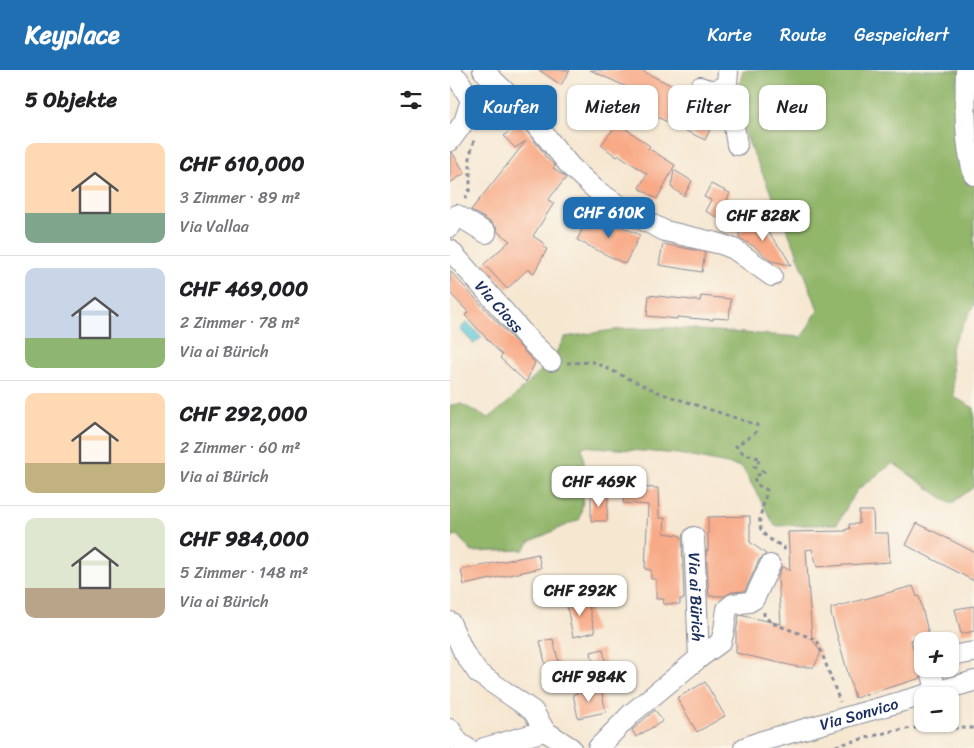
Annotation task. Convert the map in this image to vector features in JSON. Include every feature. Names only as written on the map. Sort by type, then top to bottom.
[{"type":"street","points":[[484,70],[526,112],[570,166],[596,190],[634,215],[665,231],[721,244],[734,249],[772,276]]},
{"type":"street","points":[[966,70],[965,120],[967,145],[974,175]]},
{"type":"street","points":[[450,72],[458,78],[471,100],[464,122],[450,141]]},
{"type":"street","points":[[728,77],[737,144]]},
{"type":"street","points":[[453,221],[486,234]]},
{"type":"street","name":"Via Cioss","points":[[450,250],[531,342],[552,361]]},
{"type":"street","name":"Via ai Bürich","points":[[694,537],[699,658]]},
{"type":"street","name":"Via ai Bürich","points":[[598,748],[632,713],[699,658],[717,646],[723,639],[727,609],[733,604],[749,602],[754,599],[778,561]]},
{"type":"street","points":[[450,622],[464,653],[478,672],[529,708],[538,718],[545,731],[571,748]]},
{"type":"street","points":[[959,654],[974,652]]},
{"type":"street","name":"Via Sonvico","points":[[953,687],[974,681]]},
{"type":"street","name":"Via Sonvico","points":[[744,748],[762,741],[914,698]]},
{"type":"street","points":[[450,728],[459,743],[467,748]]},
{"type":"street","points":[[484,748],[545,731]]},
{"type":"path","points":[[453,221],[470,189],[470,155],[474,138]]},
{"type":"path","points":[[552,361],[568,364],[593,362],[660,393],[757,425],[756,432],[736,446],[743,453],[761,459],[754,466],[764,472],[754,477],[756,484],[767,490],[759,526],[761,533],[784,547],[778,561]]},
{"type":"path","points":[[764,607],[764,616],[772,623],[817,640],[846,718]]},
{"type":"path","points":[[828,748],[892,731],[914,728],[974,728]]},
{"type":"green space","points":[[743,70],[974,70],[974,305],[951,347],[954,397],[974,408],[974,487],[951,504],[893,463],[857,490],[837,524],[775,526],[742,467],[678,454],[582,446],[586,480],[580,519],[529,542],[524,550],[472,552],[457,535],[450,537],[450,405],[461,404],[489,418],[510,401],[551,361],[565,337],[621,329],[670,328],[802,337],[818,310],[796,250],[743,130],[749,130],[749,85],[740,85]]},
{"type":"water","points":[[467,322],[482,337],[474,344],[460,329]]},
{"type":"building","points":[[539,70],[570,70],[561,85]]},
{"type":"building","points":[[590,70],[640,70],[671,85],[668,85],[668,122],[658,118],[658,85],[622,85]]},
{"type":"building","points":[[510,130],[526,130],[544,155],[555,166],[553,168],[566,178],[548,200],[554,203],[533,236],[545,244],[543,247],[547,249],[534,273],[528,269],[507,289],[484,264],[510,241],[498,232],[492,223],[471,210],[526,141],[515,148],[504,136]]},
{"type":"building","points":[[613,130],[628,130],[650,146],[648,148],[675,165],[657,199],[639,188],[647,174],[619,155],[617,157],[601,145]]},
{"type":"building","points":[[684,130],[710,130],[705,140]]},
{"type":"building","points":[[452,152],[465,173],[450,183],[450,153]]},
{"type":"building","points":[[674,170],[692,181],[684,196],[671,187]]},
{"type":"building","points":[[711,184],[730,193],[719,218],[705,211],[711,200],[704,197]]},
{"type":"building","points":[[598,216],[640,235],[625,264],[577,240],[588,217],[595,221]]},
{"type":"building","points":[[758,219],[791,265],[771,261],[755,247],[739,238],[739,233]]},
{"type":"building","points":[[663,244],[705,252],[702,272],[659,265]]},
{"type":"building","points":[[450,271],[535,363],[526,382],[500,358],[502,355],[465,315],[468,312],[450,293]]},
{"type":"building","points":[[649,295],[700,301],[701,296],[731,299],[729,319],[713,318],[713,320],[677,317],[677,319],[647,316]]},
{"type":"building","points":[[624,487],[658,488],[659,518],[665,518],[664,533],[682,537],[684,599],[680,599],[680,604],[663,604],[664,599],[656,599],[656,579],[651,579],[651,570],[645,569],[648,505],[623,503]]},
{"type":"building","points":[[591,495],[608,495],[607,521],[591,521]]},
{"type":"building","points":[[859,511],[873,511],[874,533],[888,533],[890,562],[817,567],[812,549],[806,550],[812,639],[821,652],[814,667],[798,667],[736,653],[736,633],[739,615],[781,624],[778,577],[782,566],[790,571],[788,532],[846,531],[846,529],[850,529],[849,524],[859,524]]},
{"type":"building","points":[[750,516],[750,542],[766,554],[759,560],[745,591],[732,592],[725,596],[709,596],[706,550],[708,551],[708,517]]},
{"type":"building","points":[[917,523],[974,552],[974,581],[906,545]]},
{"type":"building","points":[[538,554],[541,568],[464,585],[461,570]]},
{"type":"building","points":[[913,586],[917,597],[919,596],[928,632],[914,632],[914,639],[911,640],[914,651],[914,677],[921,678],[855,698],[831,614],[831,608]]},
{"type":"building","points":[[587,598],[595,632],[573,637],[566,602]]},
{"type":"building","points":[[974,606],[974,631],[961,634],[955,609]]},
{"type":"building","points":[[553,639],[560,668],[547,671],[540,641]]},
{"type":"building","points":[[603,649],[606,665],[594,668],[591,652]]},
{"type":"building","points":[[705,682],[725,716],[697,732],[677,698]]},
{"type":"building","points":[[601,689],[606,712],[578,718],[573,694]]},
{"type":"building","points":[[655,710],[663,721],[636,737],[632,730]]}]
